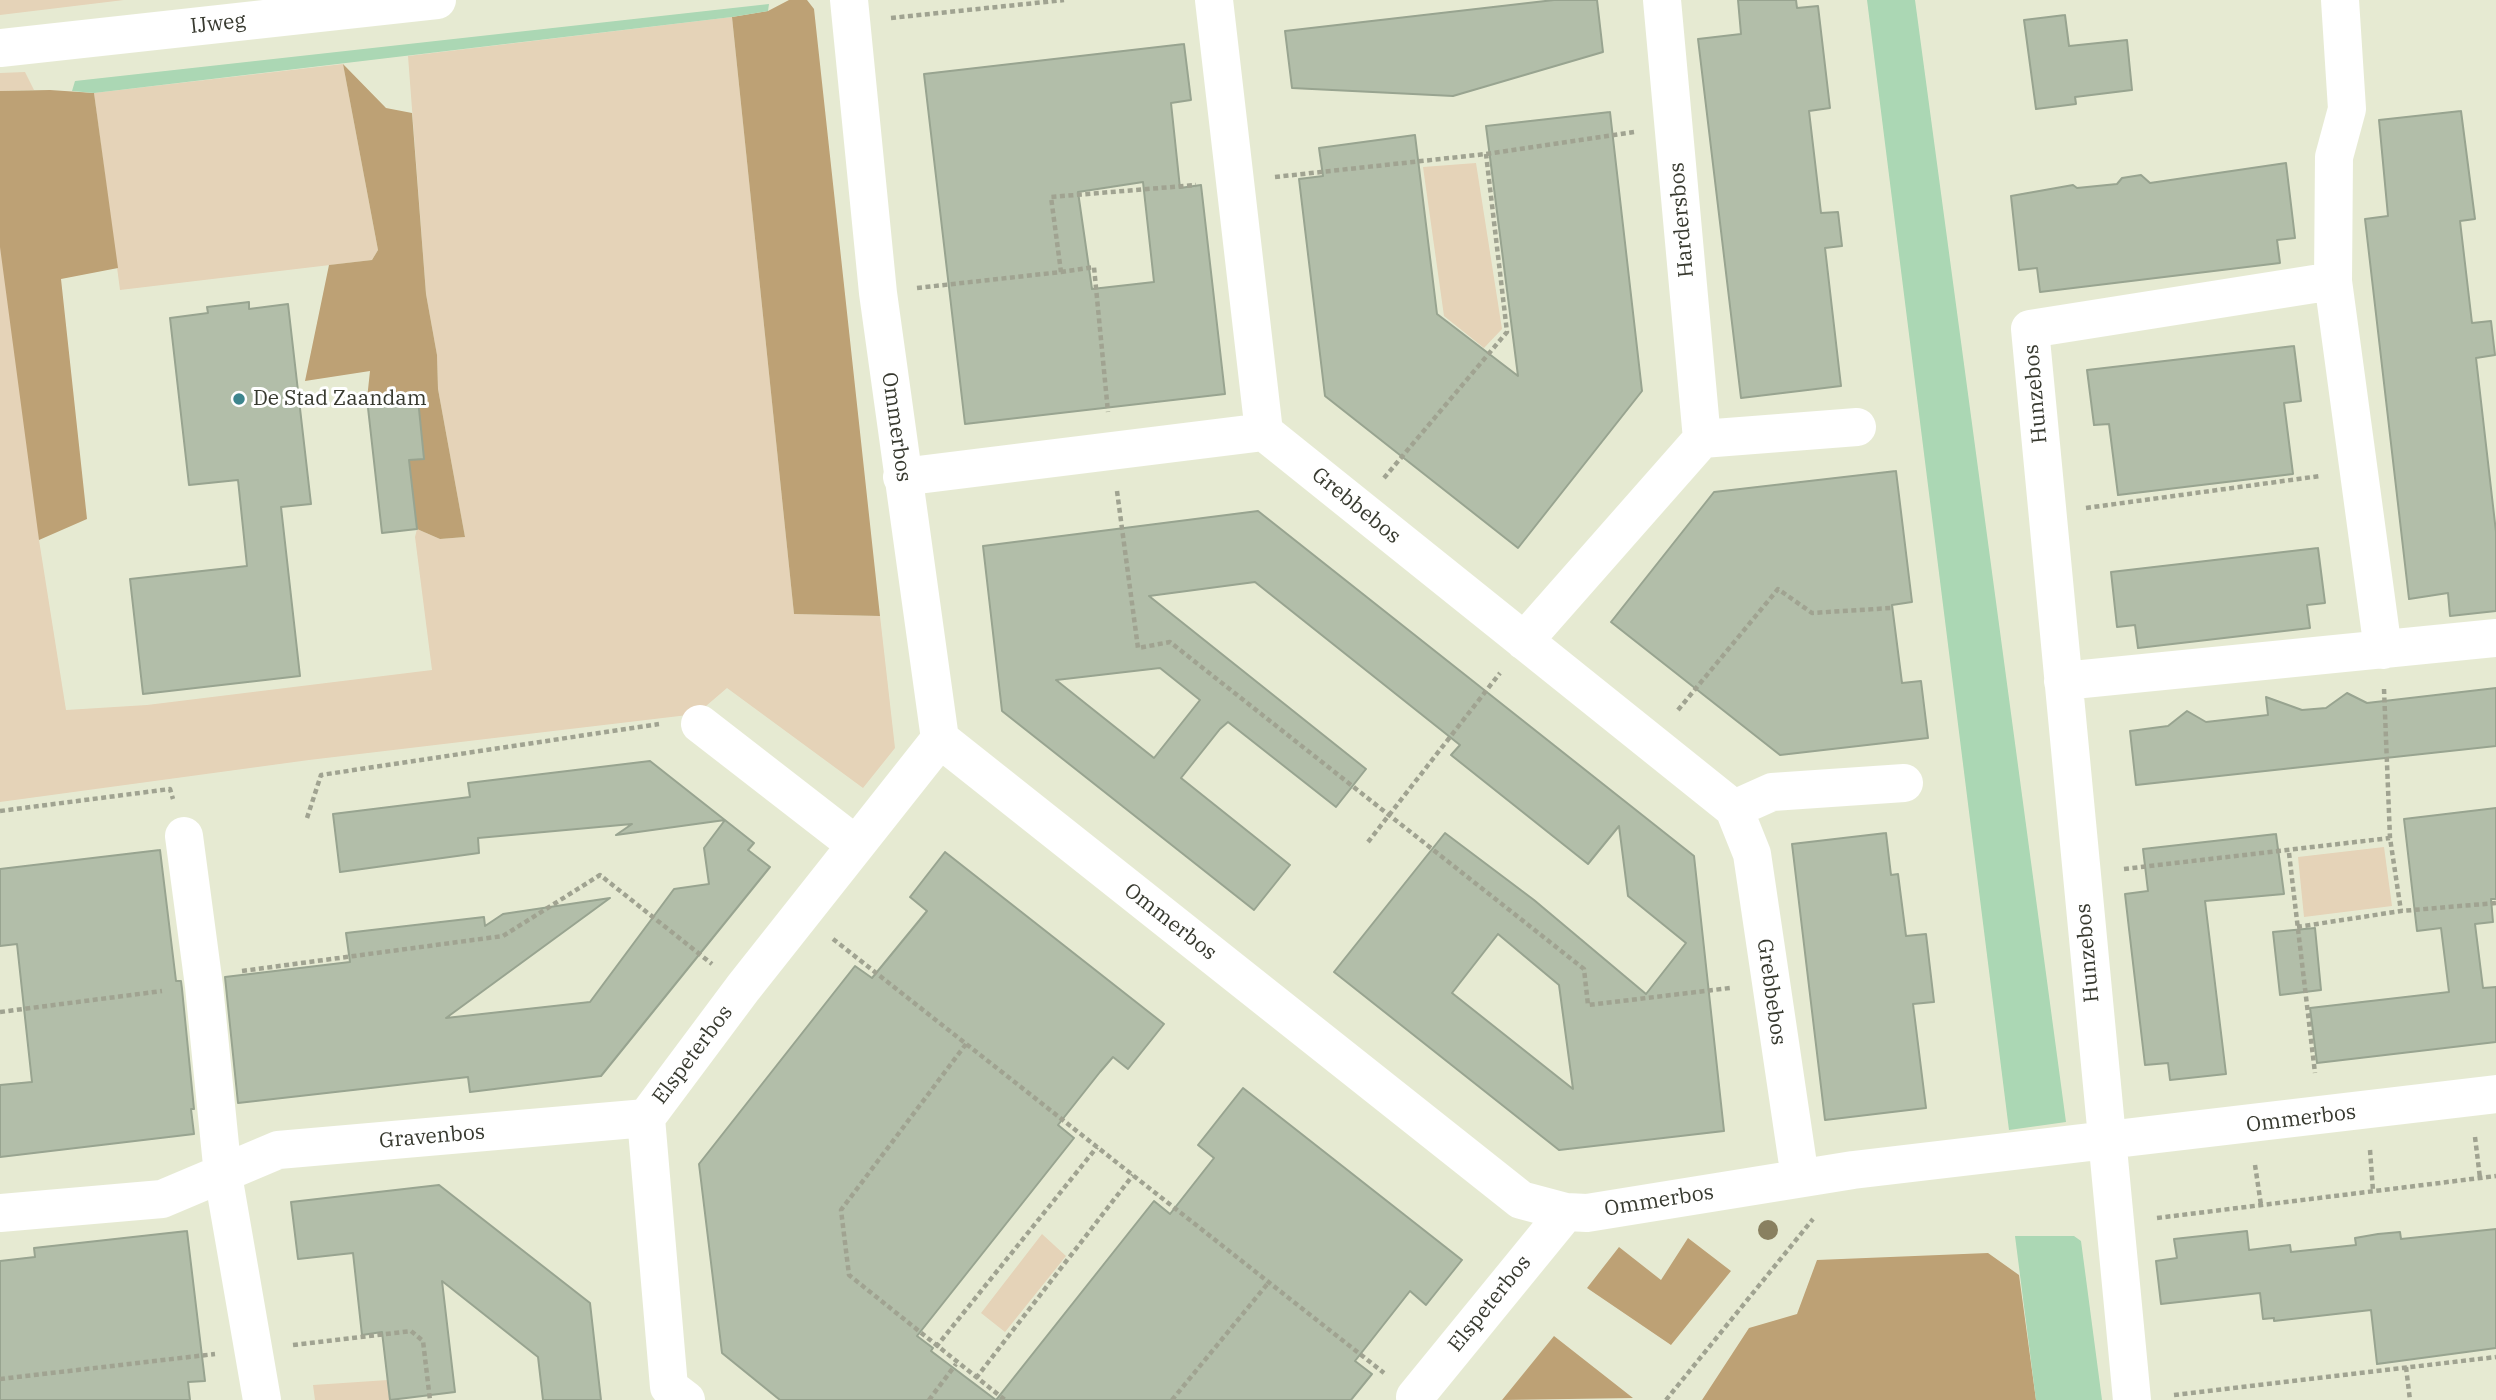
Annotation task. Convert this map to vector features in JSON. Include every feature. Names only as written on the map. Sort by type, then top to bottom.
[{"type":"street","name":"IJweg","points":[[0,48],[194,14],[437,0]]},
{"type":"street","points":[[902,477],[1264,432],[1214,0]]},
{"type":"street","name":"Hardersbos","points":[[1662,0],[1702,439]]},
{"type":"street","points":[[2340,0],[2347,109],[2333,157],[2333,281],[2383,650]]},
{"type":"street","name":"Ommerbos","points":[[851,11],[878,293],[940,740],[1521,1200],[1566,1212],[1587,1213],[1853,1170],[2496,1094]]},
{"type":"street","name":"Hunzebos","points":[[2106,1142],[2030,329],[2333,281]]},
{"type":"street","points":[[1524,642],[1702,439],[1857,427]]},
{"type":"street","name":"Grebbebos","points":[[1264,432],[1734,809],[1752,854],[1800,1178]]},
{"type":"street","points":[[2063,681],[2496,638]]},
{"type":"street","points":[[700,724],[856,845]]},
{"type":"street","name":"Elspeterbos","points":[[675,1396],[646,1118],[743,988],[940,740]]},
{"type":"street","points":[[1734,809],[1772,792],[1904,783]]},
{"type":"street","points":[[184,836],[204,981],[223,1175],[262,1400]]},
{"type":"street","name":"Gravenbos","points":[[0,1213],[162,1199],[278,1150],[646,1118]]},
{"type":"street","points":[[2106,1142],[2132,1400]]},
{"type":"street","name":"Elspeterbos","points":[[1415,1397],[1566,1212]]},
{"type":"path","points":[[851,11],[1065,0]]},
{"type":"path","points":[[1359,508],[1507,332],[1486,154]]},
{"type":"path","points":[[1061,272],[1094,267],[1112,451],[1138,648],[1170,642],[1584,969],[1588,1005],[1770,984]]},
{"type":"path","points":[[2047,513],[2357,471]]},
{"type":"path","points":[[1649,741],[1702,683],[1778,589],[1812,613],[1891,608]]},
{"type":"path","points":[[1368,842],[1524,642]]},
{"type":"path","points":[[2383,650],[2390,838],[2401,911]]},
{"type":"path","points":[[307,818],[320,775],[689,720],[700,724]]},
{"type":"path","points":[[0,811],[170,789],[184,836]]},
{"type":"path","points":[[2081,874],[2289,852],[2390,838]]},
{"type":"path","points":[[2289,852],[2321,1116]]},
{"type":"path","points":[[0,1012],[503,936],[600,875],[743,988]]},
{"type":"path","points":[[2297,927],[2401,911],[2496,902]]},
{"type":"path","points":[[802,914],[1415,1397]]},
{"type":"path","points":[[966,1044],[841,1210],[849,1275],[936,1348],[1005,1400]]},
{"type":"path","points":[[936,1348],[1097,1147]]},
{"type":"path","points":[[1666,1400],[1853,1170]]},
{"type":"path","points":[[976,1378],[1133,1175]]},
{"type":"path","points":[[2114,1224],[2496,1176]]},
{"type":"path","points":[[1172,1400],[1269,1282]]},
{"type":"path","points":[[2132,1400],[2496,1357]]},
{"type":"path","points":[[929,1400],[956,1364]]},
{"type":"path","points":[[2406,1367],[2410,1400]]},
{"type":"shaded area","points":[[0,0],[124,0],[0,15]]},
{"type":"shaded area","points":[[789,0],[807,0],[814,9],[880,616],[794,614],[732,17],[768,11]]},
{"type":"shaded area","points":[[1867,0],[1915,0],[2066,1122],[2009,1130]]},
{"type":"shaded area","points":[[769,4],[768,11],[732,17],[94,93],[72,91],[75,81]]},
{"type":"shaded area","points":[[732,17],[794,614],[880,616],[895,748],[863,788],[727,688],[706,706],[688,715],[309,760],[0,802],[0,239],[36,495],[39,540],[66,710],[147,705],[432,670],[415,537],[417,529],[440,539],[465,537],[438,389],[437,355],[426,294],[408,56]]},
{"type":"shaded area","points":[[343,64],[378,250],[372,260],[120,290],[94,93]]},
{"type":"shaded area","points":[[343,64],[386,108],[412,113],[426,294],[437,355],[438,389],[465,537],[440,539],[417,529],[409,460],[423,459],[402,396],[367,399],[370,371],[305,381],[329,265],[372,260],[378,250]]},
{"type":"shaded area","points":[[25,72],[34,90],[0,91],[0,73]]},
{"type":"shaded area","points":[[0,91],[94,93],[118,268],[61,279],[87,519],[39,540],[0,247]]},
{"type":"shaded area","points":[[1476,163],[1502,329],[1484,348],[1444,316],[1423,167]]},
{"type":"shaded area","points":[[2384,847],[2392,906],[2304,917],[2298,857]]},
{"type":"shaded area","points":[[1042,1234],[1066,1256],[1005,1332],[981,1313]]},
{"type":"shaded area","points":[[2015,1236],[2074,1236],[2081,1241],[2102,1400],[2036,1400]]},
{"type":"shaded area","points":[[1688,1238],[1731,1271],[1671,1345],[1587,1288],[1619,1247],[1661,1280]]},
{"type":"shaded area","points":[[1988,1253],[2019,1275],[2036,1400],[1702,1400],[1749,1328],[1797,1314],[1817,1260]]},
{"type":"shaded area","points":[[1554,1336],[1633,1398],[1502,1400]]},
{"type":"shaded area","points":[[388,1380],[390,1400],[315,1400],[313,1385]]},
{"type":"building","points":[[1554,0],[1597,0],[1603,52],[1453,96],[1292,88],[1285,31]]},
{"type":"building","points":[[1738,0],[1796,0],[1797,8],[1818,6],[1830,108],[1809,111],[1821,213],[1838,212],[1842,246],[1825,248],[1841,386],[1741,398],[1698,39],[1741,34]]},
{"type":"building","points":[[2065,15],[2069,46],[2127,40],[2132,90],[2075,97],[2076,104],[2036,109],[2024,20]]},
{"type":"building","points":[[1184,44],[1191,100],[1171,103],[1180,188],[1201,185],[1225,394],[965,424],[924,74]],"holes":[[[1143,182],[1154,282],[1092,289],[1078,192]]]},
{"type":"building","points":[[2461,111],[2475,219],[2460,221],[2472,323],[2491,321],[2495,355],[2476,358],[2496,532],[2496,611],[2450,616],[2448,593],[2409,599],[2365,219],[2388,216],[2379,120]]},
{"type":"building","points":[[1610,112],[1642,391],[1518,548],[1325,396],[1299,179],[1323,176],[1319,148],[1415,135],[1437,314],[1518,376],[1486,126]]},
{"type":"building","points":[[2286,163],[2295,238],[2277,240],[2280,263],[2040,292],[2037,268],[2019,270],[2011,196],[2073,185],[2077,188],[2117,184],[2122,178],[2141,175],[2150,183]]},
{"type":"building","points":[[249,302],[249,309],[288,304],[311,504],[281,507],[300,676],[143,694],[130,579],[247,566],[238,480],[189,485],[170,318],[208,313],[207,307]]},
{"type":"building","points":[[2294,346],[2301,401],[2284,403],[2293,474],[2118,495],[2109,424],[2094,425],[2087,370]]},
{"type":"building","points":[[401,395],[403,401],[418,399],[424,459],[409,460],[417,529],[382,533],[367,399]]},
{"type":"building","points":[[1896,471],[1912,602],[1892,605],[1902,683],[1921,681],[1928,738],[1780,755],[1611,622],[1714,492]]},
{"type":"building","points":[[1258,511],[1694,856],[1724,1131],[1559,1150],[1334,972],[1445,833],[1534,900],[1646,994],[1686,943],[1628,896],[1619,826],[1588,864],[1451,755],[1460,745],[1255,582],[1149,596],[1366,769],[1336,807],[1228,722],[1181,778],[1290,865],[1254,910],[1002,711],[983,546]],"holes":[[[1160,668],[1200,700],[1154,758],[1056,680]],[[1498,934],[1559,985],[1573,1089],[1452,993]]]},
{"type":"building","points":[[2318,548],[2325,603],[2307,605],[2310,628],[2138,648],[2135,625],[2117,627],[2111,572]]},
{"type":"building","points":[[2496,688],[2496,746],[2136,785],[2130,731],[2168,726],[2187,711],[2206,722],[2268,715],[2266,697],[2302,710],[2326,708],[2347,693],[2367,703]]},
{"type":"building","points":[[650,761],[725,820],[616,835],[632,824],[478,838],[479,853],[340,872],[333,814],[470,797],[468,783]]},
{"type":"building","points":[[2496,808],[2496,899],[2491,899],[2493,922],[2475,924],[2483,988],[2496,987],[2496,1042],[2317,1063],[2310,1008],[2449,992],[2441,928],[2417,931],[2404,819]]},
{"type":"building","points":[[725,820],[754,843],[748,850],[770,867],[601,1076],[470,1092],[468,1077],[238,1103],[225,977],[350,962],[346,933],[484,917],[485,926],[503,914],[610,898],[446,1018],[590,1002],[674,889],[709,884],[704,848]]},
{"type":"building","points":[[1886,833],[1891,875],[1898,874],[1906,936],[1926,934],[1934,1002],[1913,1004],[1926,1108],[1825,1120],[1792,844]]},
{"type":"building","points":[[2276,834],[2284,894],[2205,901],[2226,1074],[2170,1080],[2168,1063],[2145,1065],[2129,929],[2125,894],[2148,891],[2143,849]]},
{"type":"building","points":[[160,850],[176,981],[181,981],[182,989],[194,1134],[0,1157],[0,1085],[32,1082],[17,944],[0,946],[0,869]]},
{"type":"building","points":[[945,852],[1164,1024],[1128,1069],[1113,1057],[1058,1125],[1074,1138],[917,1336],[933,1348],[931,1351],[996,1400],[780,1400],[722,1353],[699,1164],[855,966],[872,978],[927,911],[910,897]]},
{"type":"building","points":[[2315,928],[2321,990],[2280,995],[2273,932]]},
{"type":"building","points":[[1243,1088],[1462,1260],[1426,1305],[1410,1291],[1355,1361],[1372,1374],[1351,1400],[996,1400],[1154,1201],[1170,1214],[1214,1158],[1198,1145]]},
{"type":"building","points":[[439,1185],[590,1303],[601,1400],[543,1400],[538,1357],[442,1281],[455,1392],[390,1400],[382,1332],[362,1335],[353,1253],[298,1259],[291,1202]]},
{"type":"building","points":[[2496,1229],[2496,1348],[2377,1364],[2371,1310],[2274,1321],[2274,1318],[2263,1319],[2260,1293],[2161,1304],[2156,1261],[2177,1258],[2174,1239],[2247,1231],[2249,1250],[2290,1245],[2291,1252],[2356,1245],[2355,1238],[2378,1234],[2400,1232],[2401,1239]]},
{"type":"building","points":[[187,1231],[205,1381],[188,1382],[190,1400],[0,1400],[0,1261],[35,1257],[34,1248]]},
{"type":"place","name":"De Stad Zaandam","points":[[239,399]]}]
